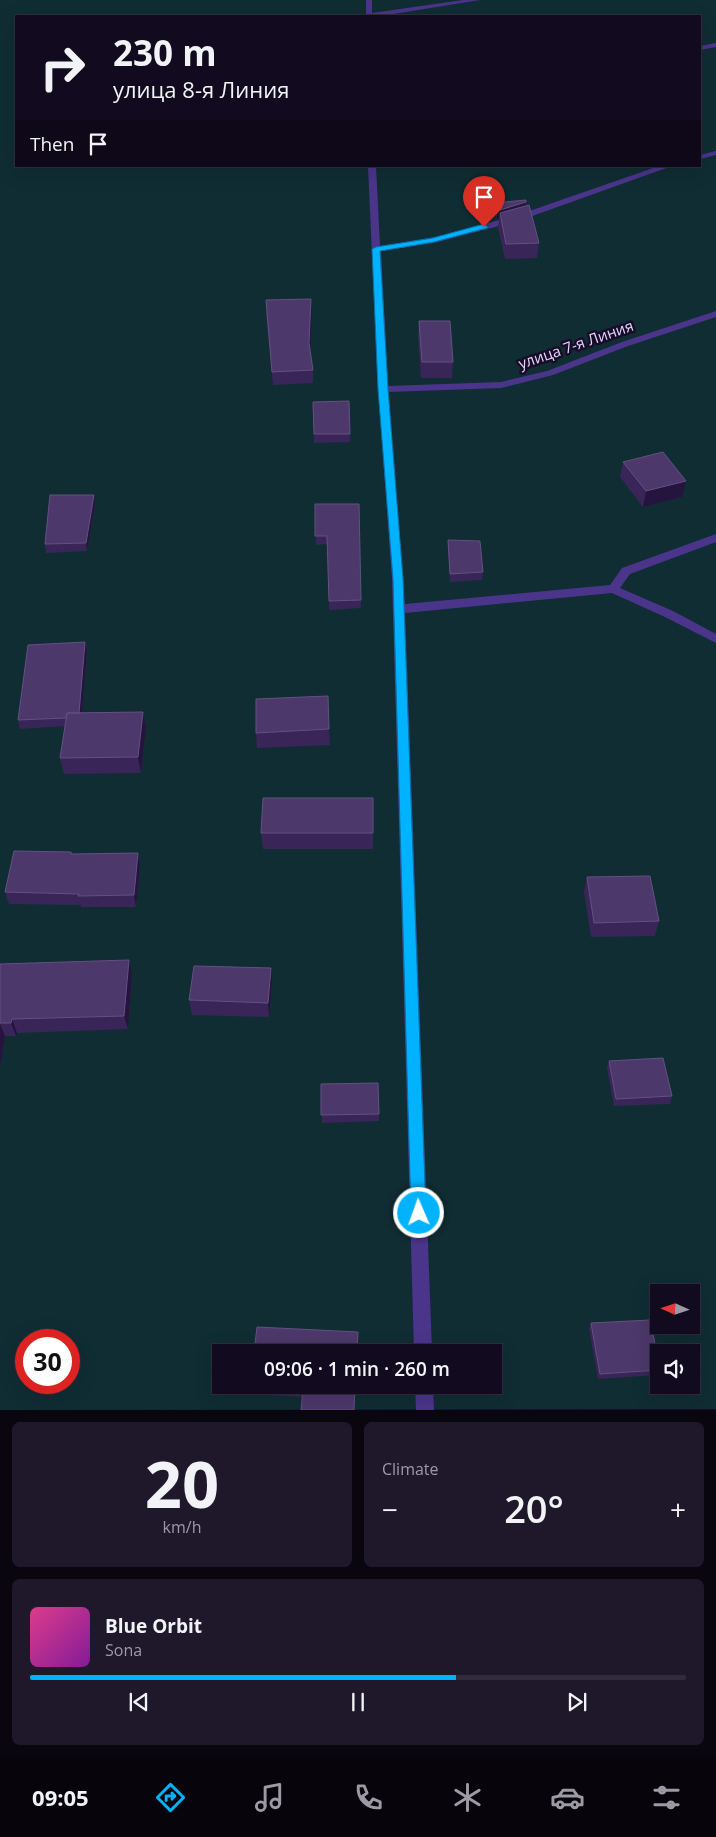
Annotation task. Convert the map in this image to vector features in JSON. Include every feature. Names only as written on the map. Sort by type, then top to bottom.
[{"type":"street","points":[[369,0],[370,15]]},
{"type":"street","points":[[377,15],[478,0]]},
{"type":"street","points":[[701,48],[716,44]]},
{"type":"street","points":[[701,157],[716,153]]},
{"type":"street","points":[[372,167],[383,389],[399,609],[423,1344]]},
{"type":"street","points":[[376,249],[434,240],[518,218],[665,167]]},
{"type":"street","name":"улица 7-я Линия","points":[[383,389],[501,385],[550,373],[625,344],[716,314]]},
{"type":"street","points":[[613,589],[626,571],[716,538]]},
{"type":"street","points":[[399,609],[613,589],[668,614],[716,639]]},
{"type":"street","points":[[424,1394],[425,1410]]},
{"type":"green space","points":[[0,0],[716,0],[716,1409],[0,1410]]},
{"type":"building","points":[[526,200],[526,202],[497,211],[495,203]]},
{"type":"building","points":[[529,205],[539,243],[506,244],[500,213]]},
{"type":"building","points":[[311,299],[309,343],[313,370],[272,372],[266,300]]},
{"type":"building","points":[[419,321],[450,321],[453,362],[422,362]]},
{"type":"building","points":[[349,401],[350,434],[314,434],[313,402]]},
{"type":"building","points":[[663,452],[686,481],[646,491],[623,462]]},
{"type":"building","points":[[50,495],[94,495],[86,543],[45,544]]},
{"type":"building","points":[[315,504],[359,504],[361,600],[329,601],[327,536],[315,536]]},
{"type":"building","points":[[448,540],[480,541],[483,572],[450,574]]},
{"type":"building","points":[[85,642],[79,713],[67,713],[66,718],[18,720],[28,645]]},
{"type":"building","points":[[328,696],[329,729],[256,733],[256,699]]},
{"type":"building","points":[[143,712],[138,757],[60,758],[67,713]]},
{"type":"building","points":[[263,798],[373,798],[373,833],[261,833]]},
{"type":"building","points":[[14,851],[71,852],[71,854],[138,853],[134,895],[78,896],[79,894],[5,892]]},
{"type":"building","points":[[650,876],[659,921],[594,923],[587,877]]},
{"type":"building","points":[[129,960],[124,1016],[12,1019],[11,1023],[0,1023],[0,964]]},
{"type":"building","points":[[194,966],[271,968],[268,1003],[189,1000]]},
{"type":"building","points":[[663,1058],[672,1096],[616,1099],[609,1061]]},
{"type":"building","points":[[378,1083],[379,1114],[321,1115],[321,1084]]},
{"type":"building","points":[[650,1320],[650,1334],[653,1334],[655,1344],[650,1344],[650,1371],[600,1374],[591,1323]]},
{"type":"building","points":[[257,1327],[358,1332],[357,1344],[255,1344]]},
{"type":"building","points":[[303,1394],[355,1394],[354,1410],[301,1410]]},
{"type":"route","points":[[419,1213],[398,579],[383,389],[376,249],[434,240],[484,227]]}]
